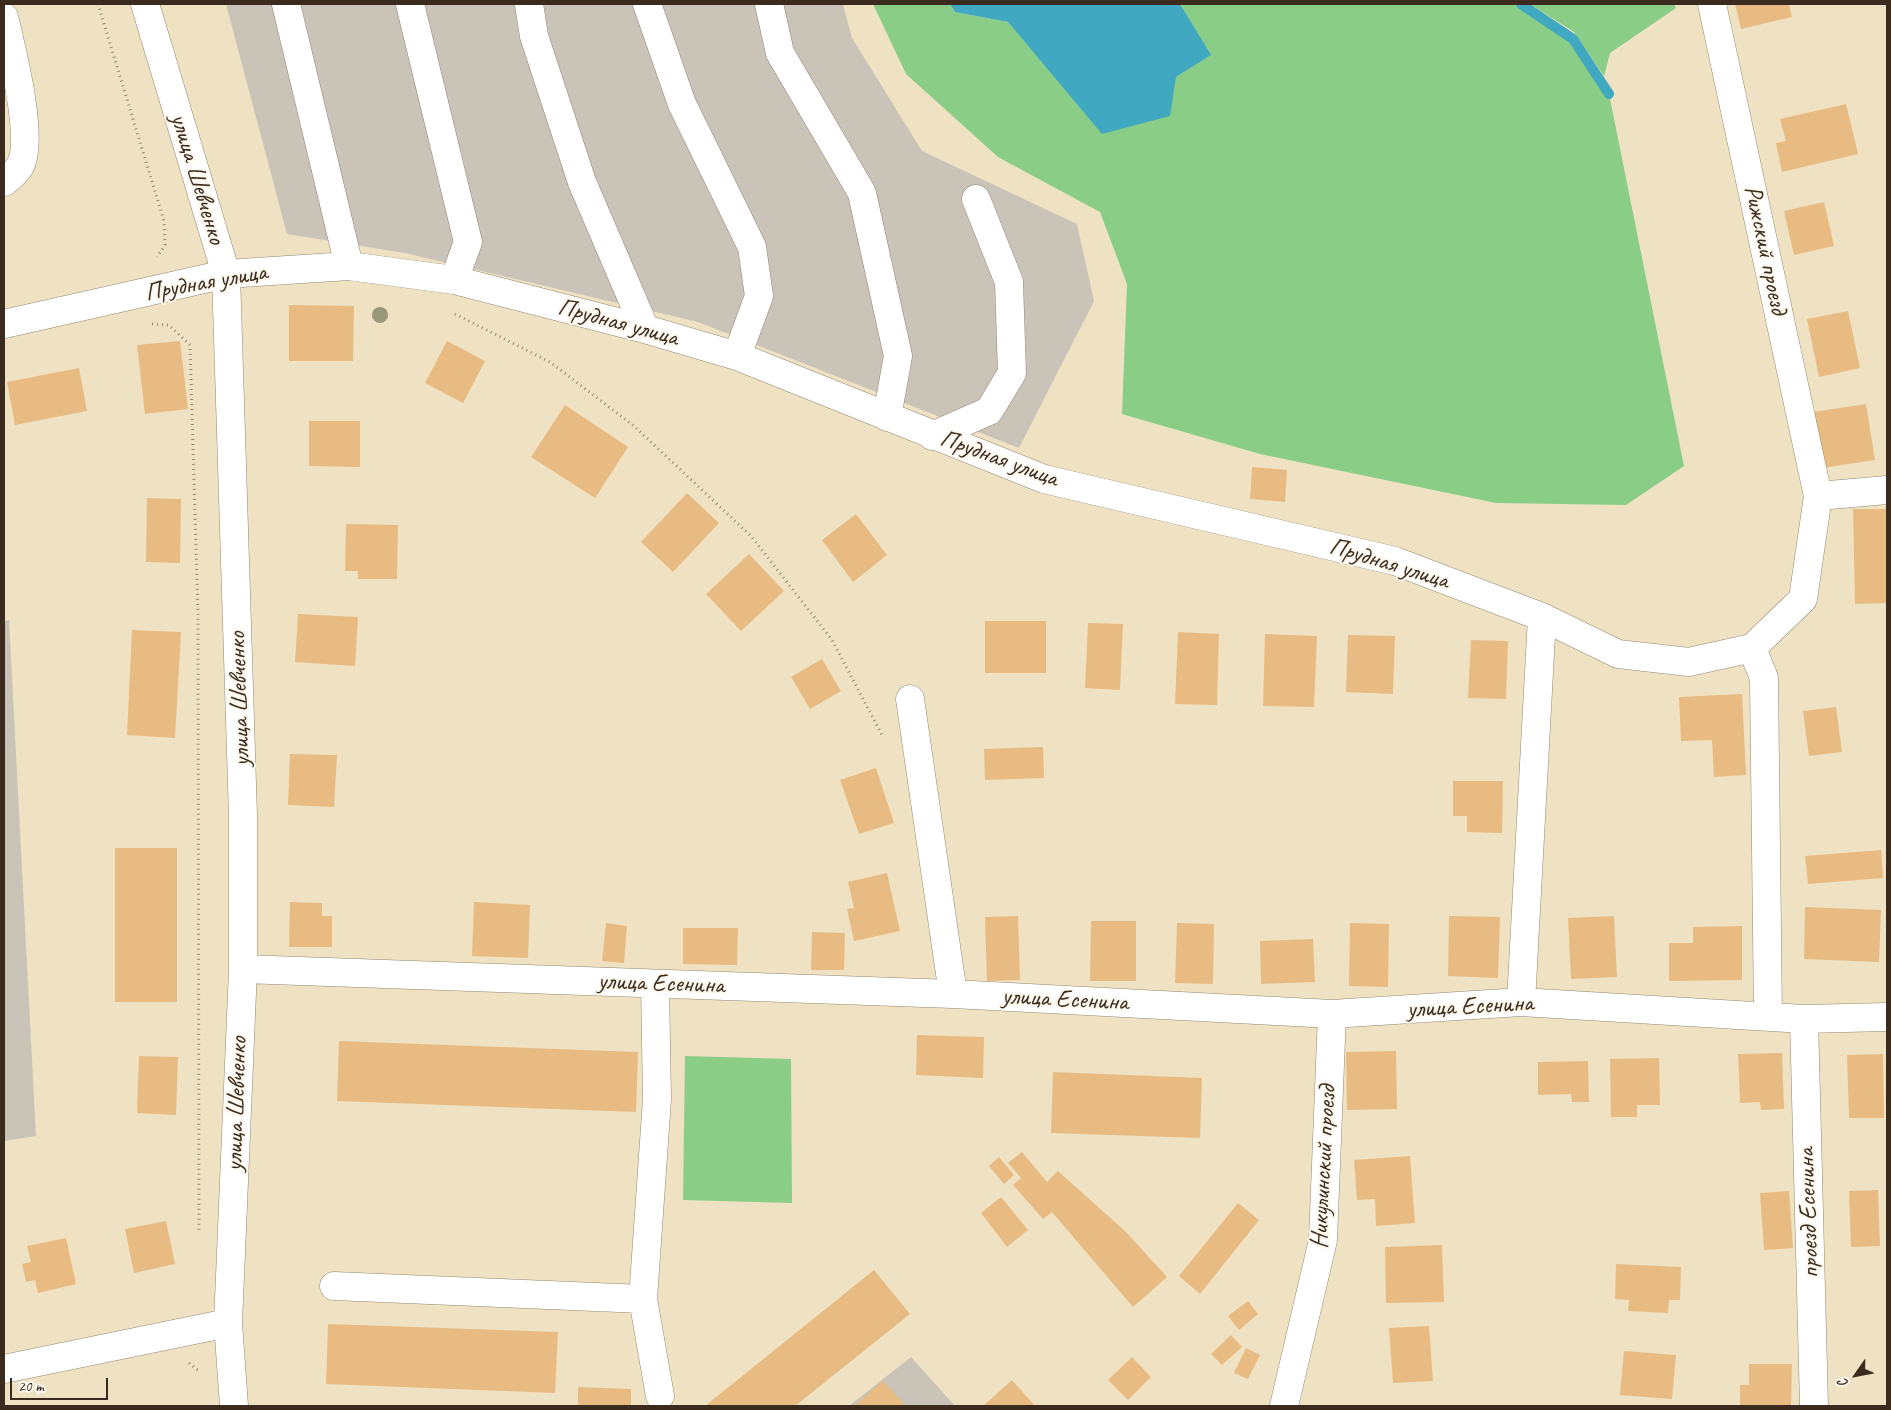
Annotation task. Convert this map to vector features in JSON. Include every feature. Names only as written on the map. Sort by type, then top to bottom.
[{"type":"street","name":"улица Шевченко","points":[[145,4],[226,274],[243,816],[243,969],[228,1323],[234,1406]]},
{"type":"street","points":[[286,4],[350,266]]},
{"type":"street","points":[[410,4],[468,242],[454,280]]},
{"type":"street","points":[[529,4],[534,36],[582,182],[645,329]]},
{"type":"street","points":[[647,4],[682,104],[752,247],[759,296],[736,356]]},
{"type":"street","points":[[769,4],[780,53],[862,193],[898,356],[887,417]]},
{"type":"street","name":"Рижский проезд","points":[[1712,4],[1818,496]]},
{"type":"street","points":[[4,17],[18,75],[24,140],[20,164],[4,182]]},
{"type":"street","points":[[932,436],[989,410],[1012,373],[1009,282],[976,199]]},
{"type":"street","name":"Прудная улица","points":[[4,324],[226,274],[350,266],[454,280],[645,329],[736,356],[932,436],[1044,479],[1395,561],[1542,617],[1618,654],[1689,662],[1752,648]]},
{"type":"street","points":[[1768,1017],[1764,678],[1752,648],[1803,599],[1818,496],[1887,490]]},
{"type":"street","points":[[1521,1002],[1542,617]]},
{"type":"street","points":[[910,699],[953,994]]},
{"type":"street","name":"улица Есенина","points":[[243,969],[953,994],[1332,1014],[1521,1002],[1804,1019],[1887,1017]]},
{"type":"street","points":[[655,984],[657,1099],[643,1299],[660,1396]]},
{"type":"street","name":"Никулинский проезд","points":[[1284,1406],[1323,1240],[1332,1014]]},
{"type":"street","name":"проезд Есенина","points":[[1804,1019],[1814,1406]]},
{"type":"street","points":[[334,1286],[643,1299]]},
{"type":"street","points":[[4,1369],[228,1323]]},
{"type":"path","points":[[98,4],[164,221],[165,244],[156,259]]},
{"type":"path","points":[[130,296],[139,323],[169,325],[190,345],[198,614],[199,1238]]},
{"type":"path","points":[[448,310],[550,362],[634,426],[751,536],[832,640],[884,740]]},
{"type":"path","points":[[188,1355],[189,1364],[198,1368],[202,1376]]},
{"type":"shaded area","points":[[226,4],[843,4],[852,38],[922,151],[1077,224],[1094,301],[1019,448],[698,322],[405,253],[287,234]]},
{"type":"shaded area","points":[[9,620],[36,1136],[4,1141],[4,621]]},
{"type":"shaded area","points":[[911,1357],[955,1406],[849,1406]]},
{"type":"green space","points":[[873,4],[950,4],[955,12],[1008,22],[1103,134],[1176,77],[1210,55],[1180,4],[1521,4],[1573,39],[1609,94],[1684,466],[1626,505],[1496,503],[1260,454],[1122,414],[1127,284],[1100,212],[998,157],[906,74]]},
{"type":"green space","points":[[1530,4],[1674,4],[1676,8],[1610,53],[1604,76],[1574,32]]},
{"type":"green space","points":[[685,1056],[791,1059],[792,1203],[683,1200]]},
{"type":"water","points":[[950,4],[1180,4],[1211,55],[1176,77],[1170,116],[1102,134],[1008,22],[955,12]]},
{"type":"building","points":[[1735,4],[1789,4],[1792,17],[1741,29]]},
{"type":"building","points":[[1846,104],[1858,154],[1782,172],[1776,143],[1786,141],[1780,119]]},
{"type":"building","points":[[1824,202],[1834,246],[1794,255],[1784,211]]},
{"type":"building","points":[[289,305],[354,306],[353,361],[289,361]]},
{"type":"building","points":[[1848,311],[1860,368],[1819,377],[1807,319]]},
{"type":"building","points":[[180,341],[188,409],[145,414],[137,345]]},
{"type":"building","points":[[447,341],[485,361],[463,403],[425,383]]},
{"type":"building","points":[[79,368],[87,411],[15,425],[7,382]]},
{"type":"building","points":[[1866,404],[1875,460],[1815,469],[1806,413]]},
{"type":"building","points":[[565,405],[628,447],[595,498],[531,457]]},
{"type":"building","points":[[309,421],[360,421],[360,467],[309,466]]},
{"type":"building","points":[[1252,467],[1287,470],[1285,502],[1250,499]]},
{"type":"building","points":[[687,493],[719,523],[673,572],[641,542]]},
{"type":"building","points":[[147,498],[181,499],[180,563],[146,562]]},
{"type":"building","points":[[1853,509],[1887,509],[1887,603],[1855,604]]},
{"type":"building","points":[[856,514],[887,555],[853,582],[822,540]]},
{"type":"building","points":[[346,524],[398,525],[397,579],[358,579],[358,571],[345,571]]},
{"type":"building","points":[[749,554],[784,591],[741,631],[706,594]]},
{"type":"building","points":[[298,614],[358,617],[355,666],[295,662]]},
{"type":"building","points":[[985,621],[1046,621],[1046,673],[985,673]]},
{"type":"building","points":[[1088,623],[1123,624],[1120,690],[1085,688]]},
{"type":"building","points":[[132,630],[181,632],[175,738],[127,735]]},
{"type":"building","points":[[1178,632],[1219,634],[1217,705],[1175,704]]},
{"type":"building","points":[[1265,634],[1317,636],[1314,707],[1263,706]]},
{"type":"building","points":[[1348,635],[1395,636],[1393,694],[1346,692]]},
{"type":"building","points":[[1471,640],[1508,641],[1506,699],[1468,698]]},
{"type":"building","points":[[822,659],[841,691],[810,709],[791,677]]},
{"type":"building","points":[[1742,694],[1746,775],[1714,777],[1712,740],[1681,741],[1679,697]]},
{"type":"building","points":[[1836,707],[1842,752],[1809,756],[1803,711]]},
{"type":"building","points":[[1043,747],[1044,778],[985,780],[984,749]]},
{"type":"building","points":[[290,754],[337,755],[334,807],[288,805]]},
{"type":"building","points":[[876,768],[894,823],[859,834],[840,780]]},
{"type":"building","points":[[1453,781],[1503,781],[1502,833],[1467,832],[1467,816],[1453,816]]},
{"type":"building","points":[[115,848],[177,848],[177,1002],[115,1002]]},
{"type":"building","points":[[1881,850],[1883,878],[1808,884],[1805,856]]},
{"type":"building","points":[[887,873],[900,931],[854,941],[847,909],[854,908],[848,882]]},
{"type":"building","points":[[290,902],[322,903],[322,916],[332,916],[332,947],[289,947]]},
{"type":"building","points":[[474,902],[530,905],[528,958],[472,956]]},
{"type":"building","points":[[1805,907],[1881,910],[1879,962],[1804,959]]},
{"type":"building","points":[[1018,916],[1020,980],[987,981],[985,917]]},
{"type":"building","points":[[1449,916],[1500,917],[1498,978],[1448,976]]},
{"type":"building","points":[[1614,916],[1617,977],[1571,979],[1568,918]]},
{"type":"building","points":[[1091,921],[1136,921],[1136,981],[1090,981]]},
{"type":"building","points":[[606,923],[627,926],[624,963],[602,961]]},
{"type":"building","points":[[1177,923],[1214,924],[1213,984],[1175,983]]},
{"type":"building","points":[[1350,923],[1389,924],[1388,987],[1349,986]]},
{"type":"building","points":[[1742,926],[1742,980],[1669,981],[1669,943],[1693,943],[1693,927]]},
{"type":"building","points":[[683,928],[738,928],[737,965],[683,964]]},
{"type":"building","points":[[812,932],[845,933],[844,970],[811,970]]},
{"type":"building","points":[[1313,939],[1315,982],[1261,984],[1260,941]]},
{"type":"building","points":[[917,1035],[984,1037],[983,1078],[916,1075]]},
{"type":"building","points":[[339,1041],[638,1052],[636,1112],[337,1101]]},
{"type":"building","points":[[1396,1051],[1397,1109],[1347,1110],[1346,1052]]},
{"type":"building","points":[[1782,1053],[1784,1109],[1761,1110],[1760,1102],[1740,1103],[1738,1054]]},
{"type":"building","points":[[1883,1054],[1884,1118],[1849,1118],[1847,1055]]},
{"type":"building","points":[[139,1056],[178,1057],[176,1115],[137,1113]]},
{"type":"building","points":[[1659,1058],[1660,1105],[1637,1105],[1637,1117],[1611,1117],[1610,1059]]},
{"type":"building","points":[[1588,1061],[1589,1102],[1572,1102],[1571,1094],[1538,1095],[1538,1062]]},
{"type":"building","points":[[1053,1072],[1202,1078],[1200,1138],[1051,1133]]},
{"type":"building","points":[[1022,1152],[1047,1182],[1058,1171],[1126,1232],[1167,1277],[1133,1307],[1052,1212],[1043,1219],[1013,1185],[1021,1178],[1008,1163]]},
{"type":"building","points":[[1410,1156],[1415,1223],[1376,1226],[1375,1199],[1357,1200],[1354,1160]]},
{"type":"building","points":[[999,1157],[1014,1175],[1004,1184],[989,1166]]},
{"type":"building","points":[[1878,1190],[1880,1246],[1851,1247],[1849,1191]]},
{"type":"building","points":[[1789,1191],[1793,1248],[1764,1250],[1760,1193]]},
{"type":"building","points":[[1001,1197],[1028,1230],[1007,1247],[981,1213]]},
{"type":"building","points":[[1238,1203],[1259,1220],[1200,1294],[1179,1276]]},
{"type":"building","points":[[166,1221],[175,1264],[134,1273],[125,1229]]},
{"type":"building","points":[[66,1238],[76,1284],[38,1293],[35,1280],[26,1282],[22,1264],[31,1262],[27,1246]]},
{"type":"building","points":[[1442,1245],[1444,1302],[1386,1303],[1385,1247]]},
{"type":"building","points":[[1616,1264],[1681,1267],[1680,1300],[1669,1300],[1668,1313],[1628,1311],[1629,1300],[1615,1299]]},
{"type":"building","points":[[874,1270],[910,1314],[795,1406],[705,1406]]},
{"type":"building","points":[[1248,1301],[1258,1314],[1239,1330],[1228,1316]]},
{"type":"building","points":[[328,1324],[558,1332],[555,1393],[326,1384]]},
{"type":"building","points":[[1429,1326],[1433,1381],[1393,1383],[1389,1328]]},
{"type":"building","points":[[1231,1335],[1242,1347],[1222,1365],[1211,1354]]},
{"type":"building","points":[[1246,1348],[1260,1355],[1248,1379],[1234,1373]]},
{"type":"building","points":[[1624,1351],[1676,1355],[1672,1399],[1620,1395]]},
{"type":"building","points":[[1132,1357],[1151,1377],[1128,1400],[1108,1380]]},
{"type":"building","points":[[1749,1364],[1792,1364],[1791,1406],[1740,1406],[1740,1385],[1749,1385]]},
{"type":"building","points":[[1012,1380],[1035,1406],[983,1406]]},
{"type":"building","points":[[883,1381],[906,1406],[854,1406]]},
{"type":"building","points":[[578,1387],[631,1389],[631,1406],[578,1406]]},
{"type":"waterway","points":[[1521,4],[1573,39],[1609,94]]}]
